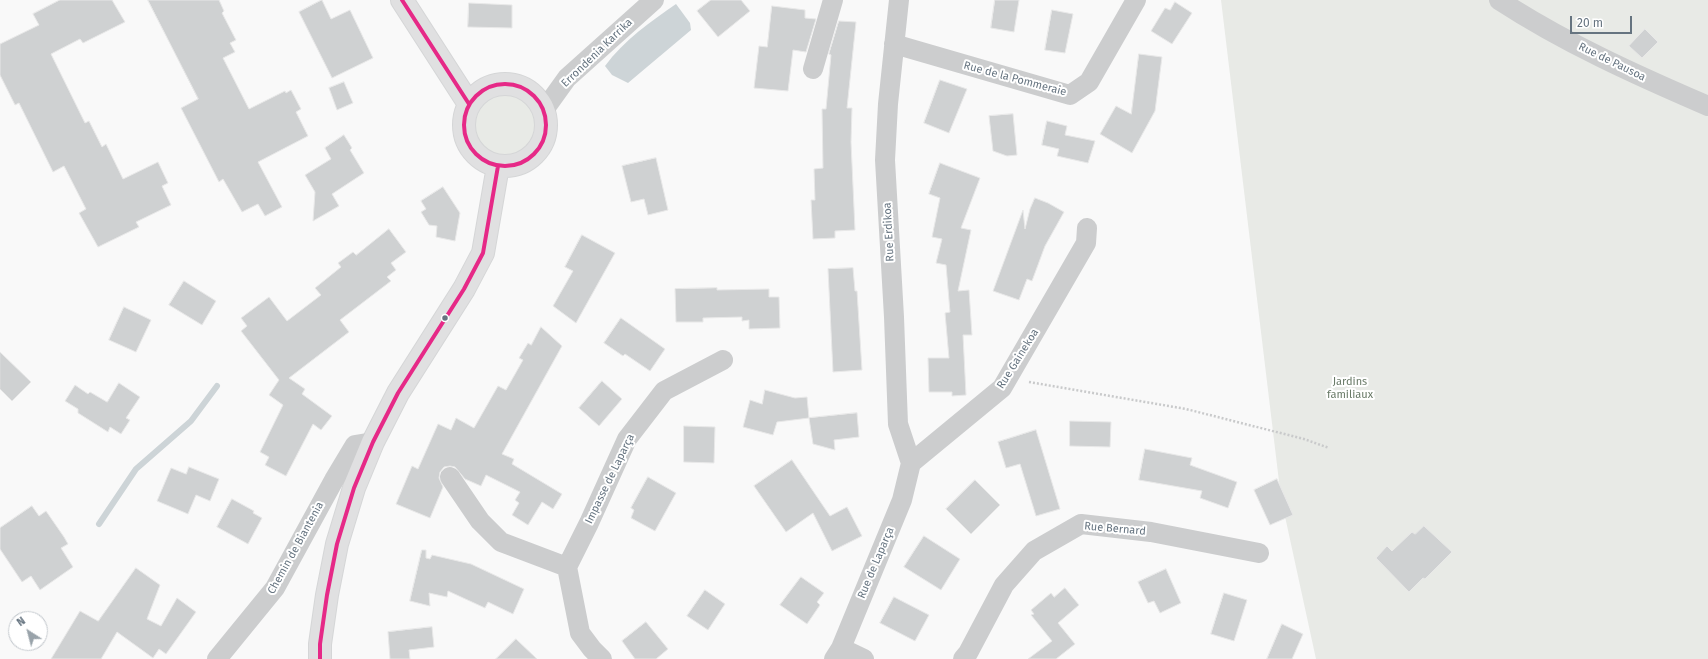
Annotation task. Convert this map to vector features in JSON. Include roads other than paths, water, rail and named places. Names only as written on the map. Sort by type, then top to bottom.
[{"type":"main road","points":[[402,0],[469,104]]},
{"type":"main road","points":[[499,83],[518,85],[534,94],[544,110],[546,131],[537,151],[519,164],[498,166],[481,159],[469,145],[463,125],[469,104],[482,90],[499,83]]},
{"type":"main road","points":[[320,659],[320,644],[327,595],[337,544],[354,488],[373,442],[398,393],[464,289],[483,253],[498,166]]},
{"type":"street","name":"Errondenia Karrika","points":[[544,110],[567,78],[654,0]]},
{"type":"street","points":[[813,69],[833,0]]},
{"type":"street","name":"Rue Erdikoa","points":[[899,0],[888,104],[885,160],[894,317],[898,424],[912,463]]},
{"type":"street","name":"Rue de la Pommeraie","points":[[894,44],[1070,95],[1089,82],[1136,0]]},
{"type":"street","name":"Rue de Pausoa","points":[[1499,0],[1532,22],[1620,67],[1708,106]]},
{"type":"street","name":"Rue Gainekoa","points":[[912,463],[1002,388],[1086,243],[1087,228]]},
{"type":"street","name":"Impasse de Laparça","points":[[567,567],[627,440],[632,433],[664,391],[723,360]]},
{"type":"street","name":"Chemin de Biantenia","points":[[217,659],[276,588],[334,480],[355,445],[373,442]]},
{"type":"street","name":"Rue de Laparça","points":[[837,654],[902,500],[912,463]]},
{"type":"street","points":[[450,477],[480,521],[502,542],[567,567],[580,633],[592,656]]},
{"type":"street","name":"Rue Bernard","points":[[963,659],[968,653],[1004,584],[1034,551],[1081,524],[1151,532],[1259,553]]},
{"type":"street","points":[[837,654],[864,659]]},
{"type":"waterway","points":[[99,524],[136,469],[191,421],[217,386]]},
{"type":"park label","name":"Jardins familiaux","points":[[1350,388]]}]
